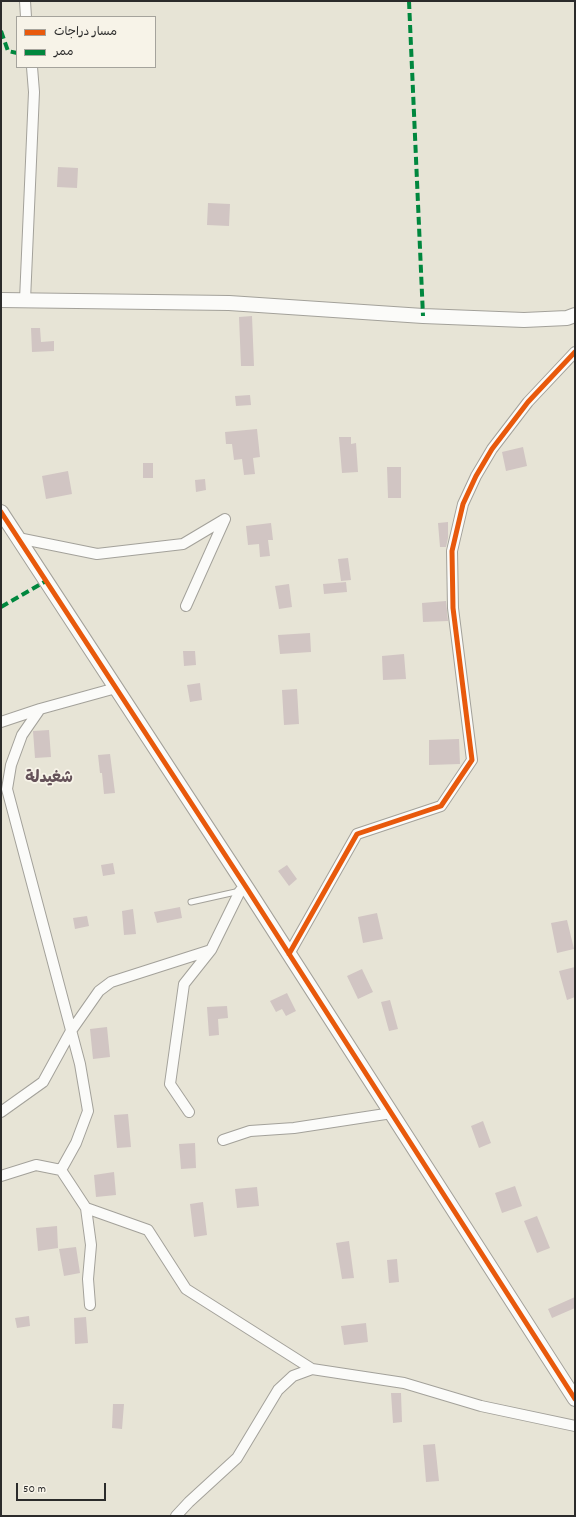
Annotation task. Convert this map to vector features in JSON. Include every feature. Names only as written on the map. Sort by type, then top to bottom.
[{"type":"street","points":[[25,1],[26,16]]},
{"type":"street","points":[[24,300],[34,92],[32,68]]},
{"type":"street","points":[[1,300],[229,303],[423,316],[524,320],[567,318],[575,315]]},
{"type":"street","points":[[289,954],[357,834],[441,806],[472,760],[453,608],[452,551],[463,504],[476,476],[492,449],[528,402],[575,352]]},
{"type":"street","points":[[1,512],[116,688],[244,890],[289,954],[392,1113],[575,1399]]},
{"type":"street","points":[[18,538],[97,554],[183,544],[224,519],[186,606]]},
{"type":"street","points":[[1,722],[40,709],[116,688]]},
{"type":"street","points":[[40,709],[22,735],[11,765],[7,789],[80,1064],[88,1111],[76,1143],[61,1170]]},
{"type":"street","points":[[189,1112],[170,1084],[184,984],[211,950],[244,890]]},
{"type":"street","points":[[1,1112],[43,1082],[71,1031],[99,991],[111,982],[211,950]]},
{"type":"street","points":[[223,1140],[250,1131],[294,1128],[392,1113]]},
{"type":"street","points":[[1,1176],[36,1165],[61,1170],[86,1208],[91,1245],[88,1279],[90,1305]]},
{"type":"street","points":[[86,1208],[148,1230],[186,1289],[312,1369],[404,1383],[481,1406],[575,1426]]},
{"type":"street","points":[[176,1516],[237,1458],[278,1390],[293,1376],[312,1369]]},
{"type":"lane","points":[[191,902],[244,890]]},
{"type":"building","points":[[58,167],[78,168],[77,188],[57,187]]},
{"type":"building","points":[[208,203],[230,204],[229,226],[207,225]]},
{"type":"building","points":[[252,316],[254,366],[241,366],[239,317]]},
{"type":"building","points":[[31,328],[40,328],[41,342],[54,341],[54,351],[32,352]]},
{"type":"building","points":[[250,395],[251,405],[236,406],[235,396]]},
{"type":"building","points":[[257,429],[260,457],[253,458],[255,474],[244,475],[242,459],[234,460],[232,444],[226,444],[225,432]]},
{"type":"building","points":[[339,437],[351,437],[351,444],[356,443],[358,472],[342,473]]},
{"type":"building","points":[[523,447],[527,466],[506,471],[502,452]]},
{"type":"building","points":[[143,463],[153,463],[153,478],[143,478]]},
{"type":"building","points":[[387,467],[401,467],[401,498],[388,498]]},
{"type":"building","points":[[68,471],[72,494],[46,499],[42,476]]},
{"type":"building","points":[[205,479],[206,490],[196,492],[195,480]]},
{"type":"building","points":[[448,522],[448,538],[446,547],[440,547],[438,523]]},
{"type":"building","points":[[271,523],[273,540],[268,540],[270,556],[260,557],[259,544],[248,545],[246,526]]},
{"type":"building","points":[[348,558],[351,580],[341,581],[338,559]]},
{"type":"building","points":[[346,582],[347,592],[324,594],[323,584]]},
{"type":"building","points":[[289,584],[292,607],[279,609],[275,586]]},
{"type":"building","points":[[446,601],[448,621],[423,622],[422,603]]},
{"type":"building","points":[[310,633],[311,652],[280,654],[278,635]]},
{"type":"building","points":[[183,651],[195,651],[196,665],[184,666]]},
{"type":"building","points":[[404,654],[406,679],[383,680],[382,656]]},
{"type":"building","points":[[200,683],[202,700],[190,702],[187,685]]},
{"type":"building","points":[[297,689],[299,724],[284,725],[282,690]]},
{"type":"building","points":[[49,730],[51,757],[35,758],[33,731]]},
{"type":"building","points":[[459,739],[460,764],[429,765],[429,740]]},
{"type":"building","points":[[110,754],[115,793],[104,794],[102,773],[100,773],[98,755]]},
{"type":"building","points":[[113,863],[115,874],[103,876],[101,865]]},
{"type":"building","points":[[287,865],[297,879],[289,886],[278,871]]},
{"type":"building","points":[[180,907],[182,918],[157,923],[154,912]]},
{"type":"building","points":[[133,909],[136,934],[124,935],[122,911]]},
{"type":"building","points":[[377,913],[383,939],[363,943],[358,917]]},
{"type":"building","points":[[87,916],[89,926],[75,929],[73,918]]},
{"type":"building","points":[[567,920],[574,949],[557,953],[551,923]]},
{"type":"building","points":[[575,967],[575,997],[567,1000],[559,971]]},
{"type":"building","points":[[362,969],[373,992],[358,999],[347,976]]},
{"type":"building","points":[[287,993],[296,1011],[286,1016],[282,1009],[276,1012],[270,1001]]},
{"type":"building","points":[[390,1000],[398,1029],[389,1031],[381,1002]]},
{"type":"building","points":[[227,1006],[228,1018],[218,1019],[219,1035],[209,1036],[207,1007]]},
{"type":"building","points":[[107,1027],[110,1057],[93,1059],[90,1029]]},
{"type":"building","points":[[128,1114],[131,1147],[117,1148],[114,1115]]},
{"type":"building","points":[[483,1121],[491,1143],[479,1148],[471,1126]]},
{"type":"building","points":[[195,1143],[196,1168],[181,1169],[179,1144]]},
{"type":"building","points":[[114,1172],[116,1195],[96,1197],[94,1175]]},
{"type":"building","points":[[515,1186],[522,1206],[502,1213],[495,1193]]},
{"type":"building","points":[[257,1187],[259,1206],[237,1208],[235,1189]]},
{"type":"building","points":[[203,1202],[207,1235],[194,1237],[190,1204]]},
{"type":"building","points":[[537,1216],[550,1248],[537,1253],[524,1221]]},
{"type":"building","points":[[57,1226],[58,1248],[38,1251],[36,1228]]},
{"type":"building","points":[[349,1241],[354,1278],[342,1279],[336,1243]]},
{"type":"building","points":[[76,1247],[80,1273],[64,1276],[59,1249]]},
{"type":"building","points":[[397,1259],[399,1282],[389,1283],[387,1260]]},
{"type":"building","points":[[575,1297],[575,1308],[552,1318],[548,1309]]},
{"type":"building","points":[[29,1316],[30,1326],[17,1328],[15,1318]]},
{"type":"building","points":[[86,1317],[88,1343],[75,1344],[74,1318]]},
{"type":"building","points":[[366,1323],[368,1342],[344,1345],[341,1326]]},
{"type":"building","points":[[391,1393],[401,1393],[402,1422],[393,1423]]},
{"type":"building","points":[[113,1404],[124,1404],[122,1429],[112,1428]]},
{"type":"building","points":[[435,1444],[439,1481],[426,1482],[423,1445]]},
{"type":"marked path","points":[[409,1],[423,316]]},
{"type":"marked path","points":[[1,31],[8,51],[16,53]]},
{"type":"marked path","points":[[1,607],[46,581]]},
{"type":"cycle path","points":[[289,954],[357,834],[441,806],[472,760],[453,608],[452,551],[463,504],[476,476],[492,449],[528,402],[575,352]]},
{"type":"cycle path","points":[[1,512],[248,890],[575,1399]]},
{"type":"district","name":"شغيدلة","points":[[49,780]]}]
